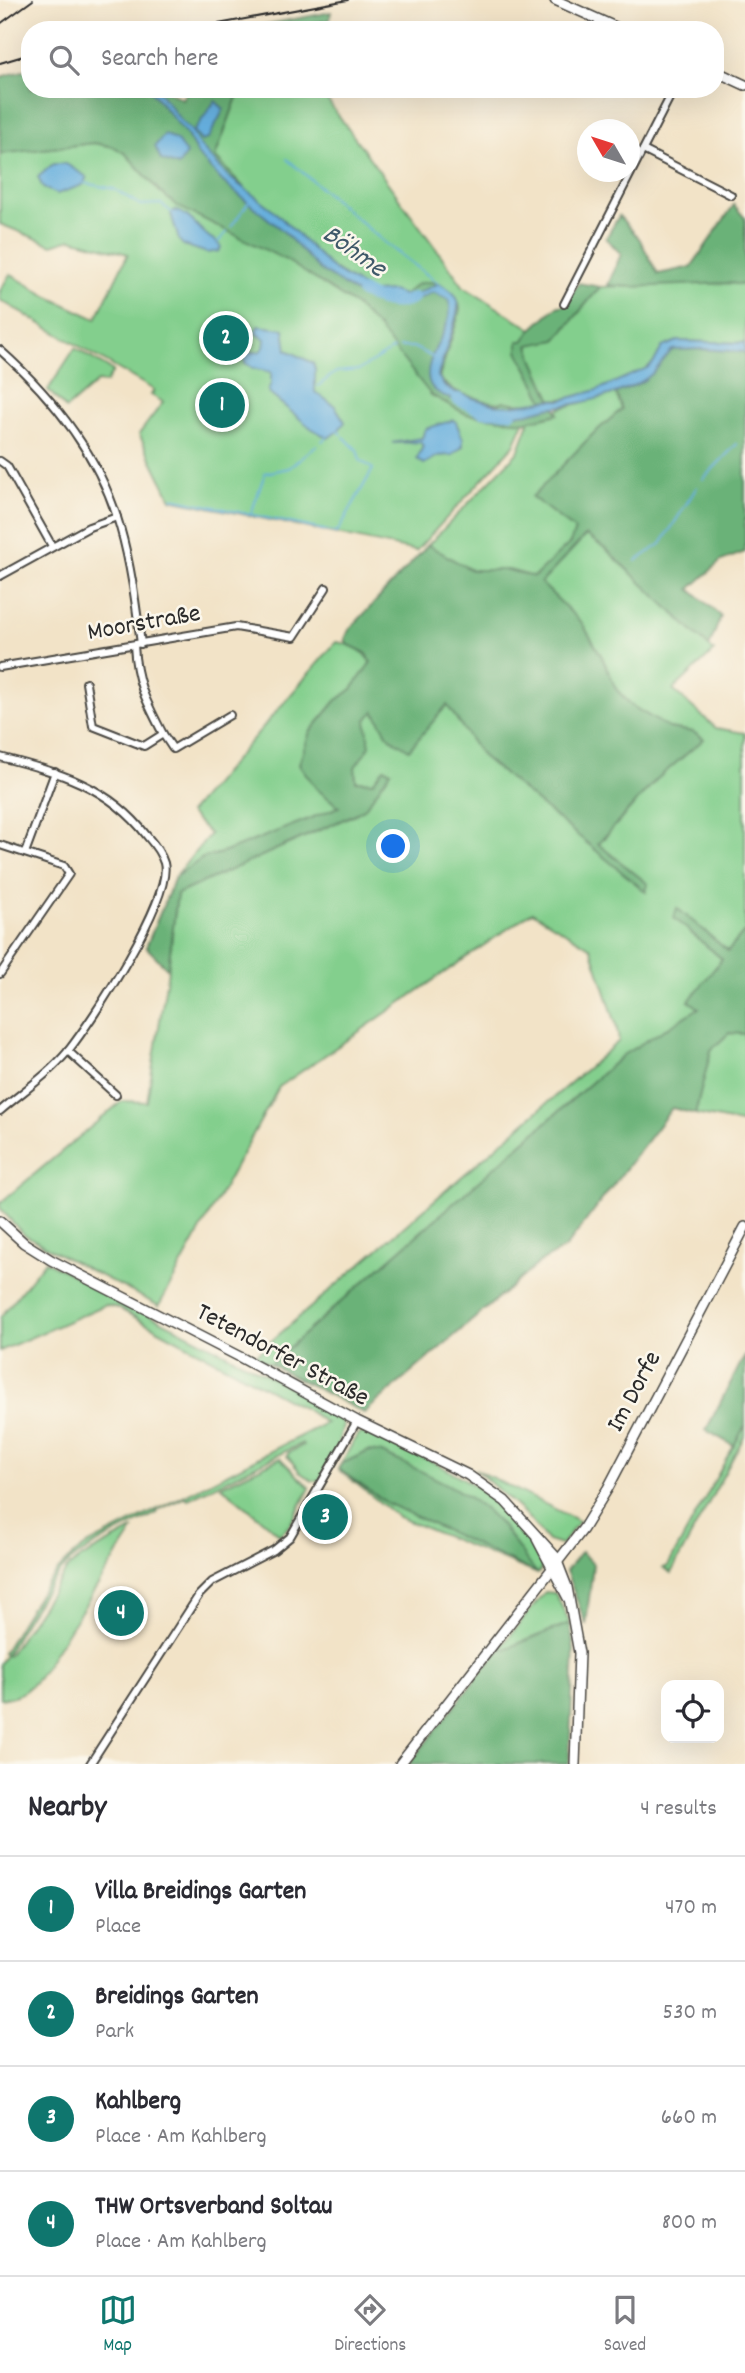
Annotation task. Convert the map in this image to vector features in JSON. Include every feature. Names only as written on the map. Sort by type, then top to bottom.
[{"type":"street","points":[[555,0],[602,21]]},
{"type":"street","points":[[724,76],[745,85]]},
{"type":"street","points":[[564,304],[669,98]]},
{"type":"street","points":[[643,150],[731,195]]},
{"type":"street","points":[[0,350],[50,398],[64,416],[98,473],[117,517],[135,596],[137,678],[143,696],[163,734],[173,749],[230,715]]},
{"type":"street","points":[[1,463],[7,466],[52,546]]},
{"type":"street","points":[[0,576],[89,527],[117,517]]},
{"type":"street","name":"Moorstraße","points":[[0,667],[236,628],[293,637],[326,588]]},
{"type":"street","points":[[86,683],[93,726],[145,746],[163,734]]},
{"type":"street","points":[[0,757],[55,772],[105,795],[136,821],[156,847],[164,863],[165,878],[146,927],[107,994],[68,1051],[0,1111]]},
{"type":"street","points":[[25,853],[55,772]]},
{"type":"street","points":[[0,845],[64,866],[69,871],[69,879],[0,974]]},
{"type":"street","points":[[68,1051],[116,1095]]},
{"type":"street","name":"Tetendorfer Straße","points":[[0,1221],[24,1243],[51,1260],[486,1486],[505,1501],[536,1537],[556,1566]]},
{"type":"street","name":"Im Dorfe","points":[[400,1764],[569,1549],[608,1488],[745,1227]]},
{"type":"street","points":[[90,1764],[199,1595],[212,1582],[274,1550],[295,1532],[357,1421]]},
{"type":"street","name":"Tetendorfer Straße","points":[[536,1537],[547,1546],[556,1566]]},
{"type":"street","points":[[547,1546],[569,1549]]},
{"type":"street","points":[[556,1566],[561,1590],[569,1600]]},
{"type":"street","points":[[556,1566],[567,1587],[577,1630],[579,1653],[575,1764]]},
{"type":"street","points":[[541,1586],[561,1590]]},
{"type":"green space","points":[[331,12],[330,20],[326,21],[284,21]]},
{"type":"green space","points":[[21,71],[21,98],[237,98],[215,157],[321,261],[379,298],[400,299],[416,285],[426,282],[440,284],[452,292],[460,311],[439,378],[450,390],[498,405],[503,401],[533,407],[545,403],[518,351],[518,341],[524,341],[532,329],[556,307],[564,305],[579,283],[600,287],[556,340],[529,345],[558,414],[524,422],[466,414],[431,395],[378,328],[355,305],[286,260],[177,206],[160,192],[126,154],[114,147],[94,143],[0,154],[0,77]]},
{"type":"green space","points":[[237,98],[326,98],[464,287],[532,329],[523,341],[546,403],[489,401],[462,394],[450,387],[439,378],[444,357],[400,299],[380,298],[321,261],[215,157]]},
{"type":"green space","points":[[94,143],[114,147],[126,154],[160,192],[286,260],[355,305],[466,414],[524,422],[514,445],[416,551],[171,499],[139,434],[163,402],[151,395],[154,390],[0,300],[0,291],[10,274],[49,297],[96,319],[128,254],[71,239],[52,245],[0,224],[0,154]]},
{"type":"green space","points":[[734,205],[745,218],[745,285],[608,285],[621,254],[606,238],[619,216],[639,238],[658,274],[691,267]]},
{"type":"green space","points":[[729,283],[745,285],[745,343],[677,341],[652,364],[627,379],[588,394],[551,399],[529,344],[556,340],[600,287]]},
{"type":"green space","points":[[75,348],[113,371],[106,383],[97,382],[66,409],[48,390]]},
{"type":"green space","points":[[672,350],[745,352],[745,552],[721,561],[690,589],[721,616],[709,647],[607,550],[586,535],[541,583],[582,623],[602,657],[616,689],[632,706],[669,728],[693,732],[704,739],[656,780],[598,844],[648,884],[646,892],[482,756],[447,705],[409,750],[389,737],[374,711],[366,721],[370,746],[355,767],[356,781],[373,782],[384,768],[391,771],[364,809],[177,894],[168,969],[146,947],[175,877],[203,858],[225,852],[339,807],[317,789],[299,764],[310,732],[336,701],[352,689],[371,662],[366,653],[347,644],[345,639],[349,630],[428,545],[471,570],[508,570],[534,577],[570,543],[575,530],[532,497],[592,435],[622,409],[616,393],[640,383]]},
{"type":"green space","points":[[616,393],[622,409],[592,435],[533,498],[575,530],[571,543],[534,577],[508,570],[471,570],[428,545],[518,452],[530,420],[558,414],[557,410],[561,408]]},
{"type":"green space","points":[[586,535],[607,550],[714,651],[673,690],[716,728],[745,733],[745,931],[728,951],[677,909],[691,933],[722,959],[689,1001],[700,1008],[623,1055],[270,1364],[254,1356],[619,1041],[591,948],[532,912],[279,1087],[159,1306],[22,1233],[0,1208],[0,1203],[122,1101],[147,1102],[177,894],[364,809],[391,771],[384,768],[373,782],[356,781],[355,767],[368,739],[366,721],[374,711],[389,737],[447,705],[482,756],[646,891],[617,859],[598,845],[656,780],[703,739],[693,732],[669,728],[632,706],[616,689],[602,657],[582,623],[541,583]]},
{"type":"green space","points":[[336,642],[356,648],[371,662],[352,689],[336,701],[310,732],[299,764],[317,789],[340,807],[203,858],[175,877],[210,834],[189,813]]},
{"type":"green space","points":[[677,908],[728,951],[745,931],[745,1034],[729,1033],[711,1050],[695,1114],[672,1108],[566,1247],[539,1263],[364,1413],[270,1364],[623,1055],[699,1008],[689,1001],[722,959],[674,918]]},
{"type":"green space","points":[[729,1033],[745,1034],[745,1124],[695,1114],[711,1050]]},
{"type":"green space","points":[[45,1261],[283,1383],[339,1416],[343,1425],[338,1444],[320,1480],[312,1481],[301,1473],[287,1456],[303,1445],[302,1443],[188,1499],[185,1497],[156,1511],[157,1513],[102,1541],[71,1561],[45,1591],[6,1655],[8,1656],[68,1568],[84,1556],[134,1529],[38,1678],[21,1693],[0,1699],[0,1664],[5,1655],[3,1653],[40,1593],[62,1566],[89,1544],[326,1423],[307,1410],[118,1308],[105,1305],[0,1351],[0,1318]]},
{"type":"green space","points":[[745,1355],[745,1425],[734,1446],[706,1430]]},
{"type":"green space","points":[[745,1425],[745,1435],[671,1573],[663,1568],[668,1566]]},
{"type":"green space","points":[[370,1432],[447,1469],[493,1499],[514,1518],[531,1539],[544,1565],[538,1574],[398,1517],[338,1469],[387,1503],[536,1573],[528,1563],[369,1451],[341,1464],[357,1435]]},
{"type":"green space","points":[[369,1451],[382,1453],[428,1474],[473,1500],[498,1522],[538,1574],[387,1503],[338,1469],[341,1464]]},
{"type":"green space","points":[[280,1458],[310,1488],[290,1525],[280,1535],[221,1486]]},
{"type":"green space","points":[[475,1469],[579,1521],[561,1545],[548,1541],[524,1513]]},
{"type":"green space","points":[[581,1552],[593,1564],[586,1625],[566,1571]]},
{"type":"green space","points":[[545,1592],[555,1593],[570,1623],[497,1652]]},
{"type":"green space","points":[[570,1623],[574,1650],[569,1764],[409,1764],[497,1652]]},
{"type":"water","points":[[156,98],[164,98],[192,131],[199,145],[229,177],[272,209],[334,270],[372,292],[392,291],[410,297],[439,283],[453,293],[458,307],[438,376],[444,386],[459,394],[500,406],[562,400],[597,390],[647,368],[654,362],[662,347],[677,341],[745,343],[745,352],[672,350],[649,376],[628,388],[594,400],[527,413],[512,414],[489,410],[445,396],[431,385],[428,371],[448,320],[449,300],[433,292],[409,304],[374,300],[359,295],[319,269],[283,231],[222,181],[198,155],[187,135]]},
{"type":"water","points":[[215,101],[224,109],[208,139],[201,141],[194,131]]},
{"type":"water","points":[[165,134],[178,142],[186,154],[178,166],[161,160],[155,146]]},
{"type":"water","points":[[53,164],[66,164],[87,177],[83,185],[57,194],[43,188],[38,177]]},
{"type":"water","points":[[175,210],[189,218],[218,243],[221,247],[219,251],[207,253],[183,245],[171,214]]},
{"type":"water","points":[[258,326],[284,329],[287,350],[313,363],[315,392],[335,406],[345,422],[328,438],[311,428],[271,395],[268,390],[271,372],[253,368],[245,363],[247,352],[259,352],[264,347],[265,339],[255,333]]},
{"type":"water","points":[[453,420],[463,439],[463,446],[453,455],[438,456],[424,464],[417,459],[423,446],[420,442],[392,443],[422,438],[425,429]]},
{"type":"waterway","points":[[287,159],[384,242],[438,283]]},
{"type":"waterway","points":[[84,183],[114,189],[140,205],[161,204],[173,213]]},
{"type":"waterway","points":[[231,227],[250,200]]},
{"type":"waterway","points":[[218,242],[227,232]]},
{"type":"waterway","name":"Böhme","points":[[362,292],[394,303],[413,298]]},
{"type":"waterway","points":[[400,347],[413,347],[434,358]]},
{"type":"waterway","points":[[389,351],[394,349]]},
{"type":"waterway","points":[[318,386],[336,372],[359,370],[387,353]]},
{"type":"waterway","name":"Böhme","points":[[458,399],[483,411],[511,412]]},
{"type":"waterway","points":[[338,431],[341,434]]},
{"type":"waterway","points":[[322,441],[327,437]]},
{"type":"waterway","points":[[172,498],[337,533],[373,469],[360,460],[357,450],[344,437]]},
{"type":"waterway","points":[[703,479],[737,444]]},
{"type":"waterway","points":[[251,514],[265,473],[289,468],[317,445]]},
{"type":"waterway","points":[[636,561],[661,544],[697,487]]},
{"type":"railway","points":[[0,24],[33,0]]},
{"type":"railway","points":[[235,21],[348,0]]},
{"type":"railway","points":[[0,63],[21,57]]},
{"type":"place","name":"Breidings Garten","points":[[226,338]]},
{"type":"place","name":"Villa Breidings Garten","points":[[222,405]]},
{"type":"place","name":"Kahlberg","points":[[325,1517]]},
{"type":"place","name":"THW Ortsverband Soltau","points":[[121,1613]]}]
